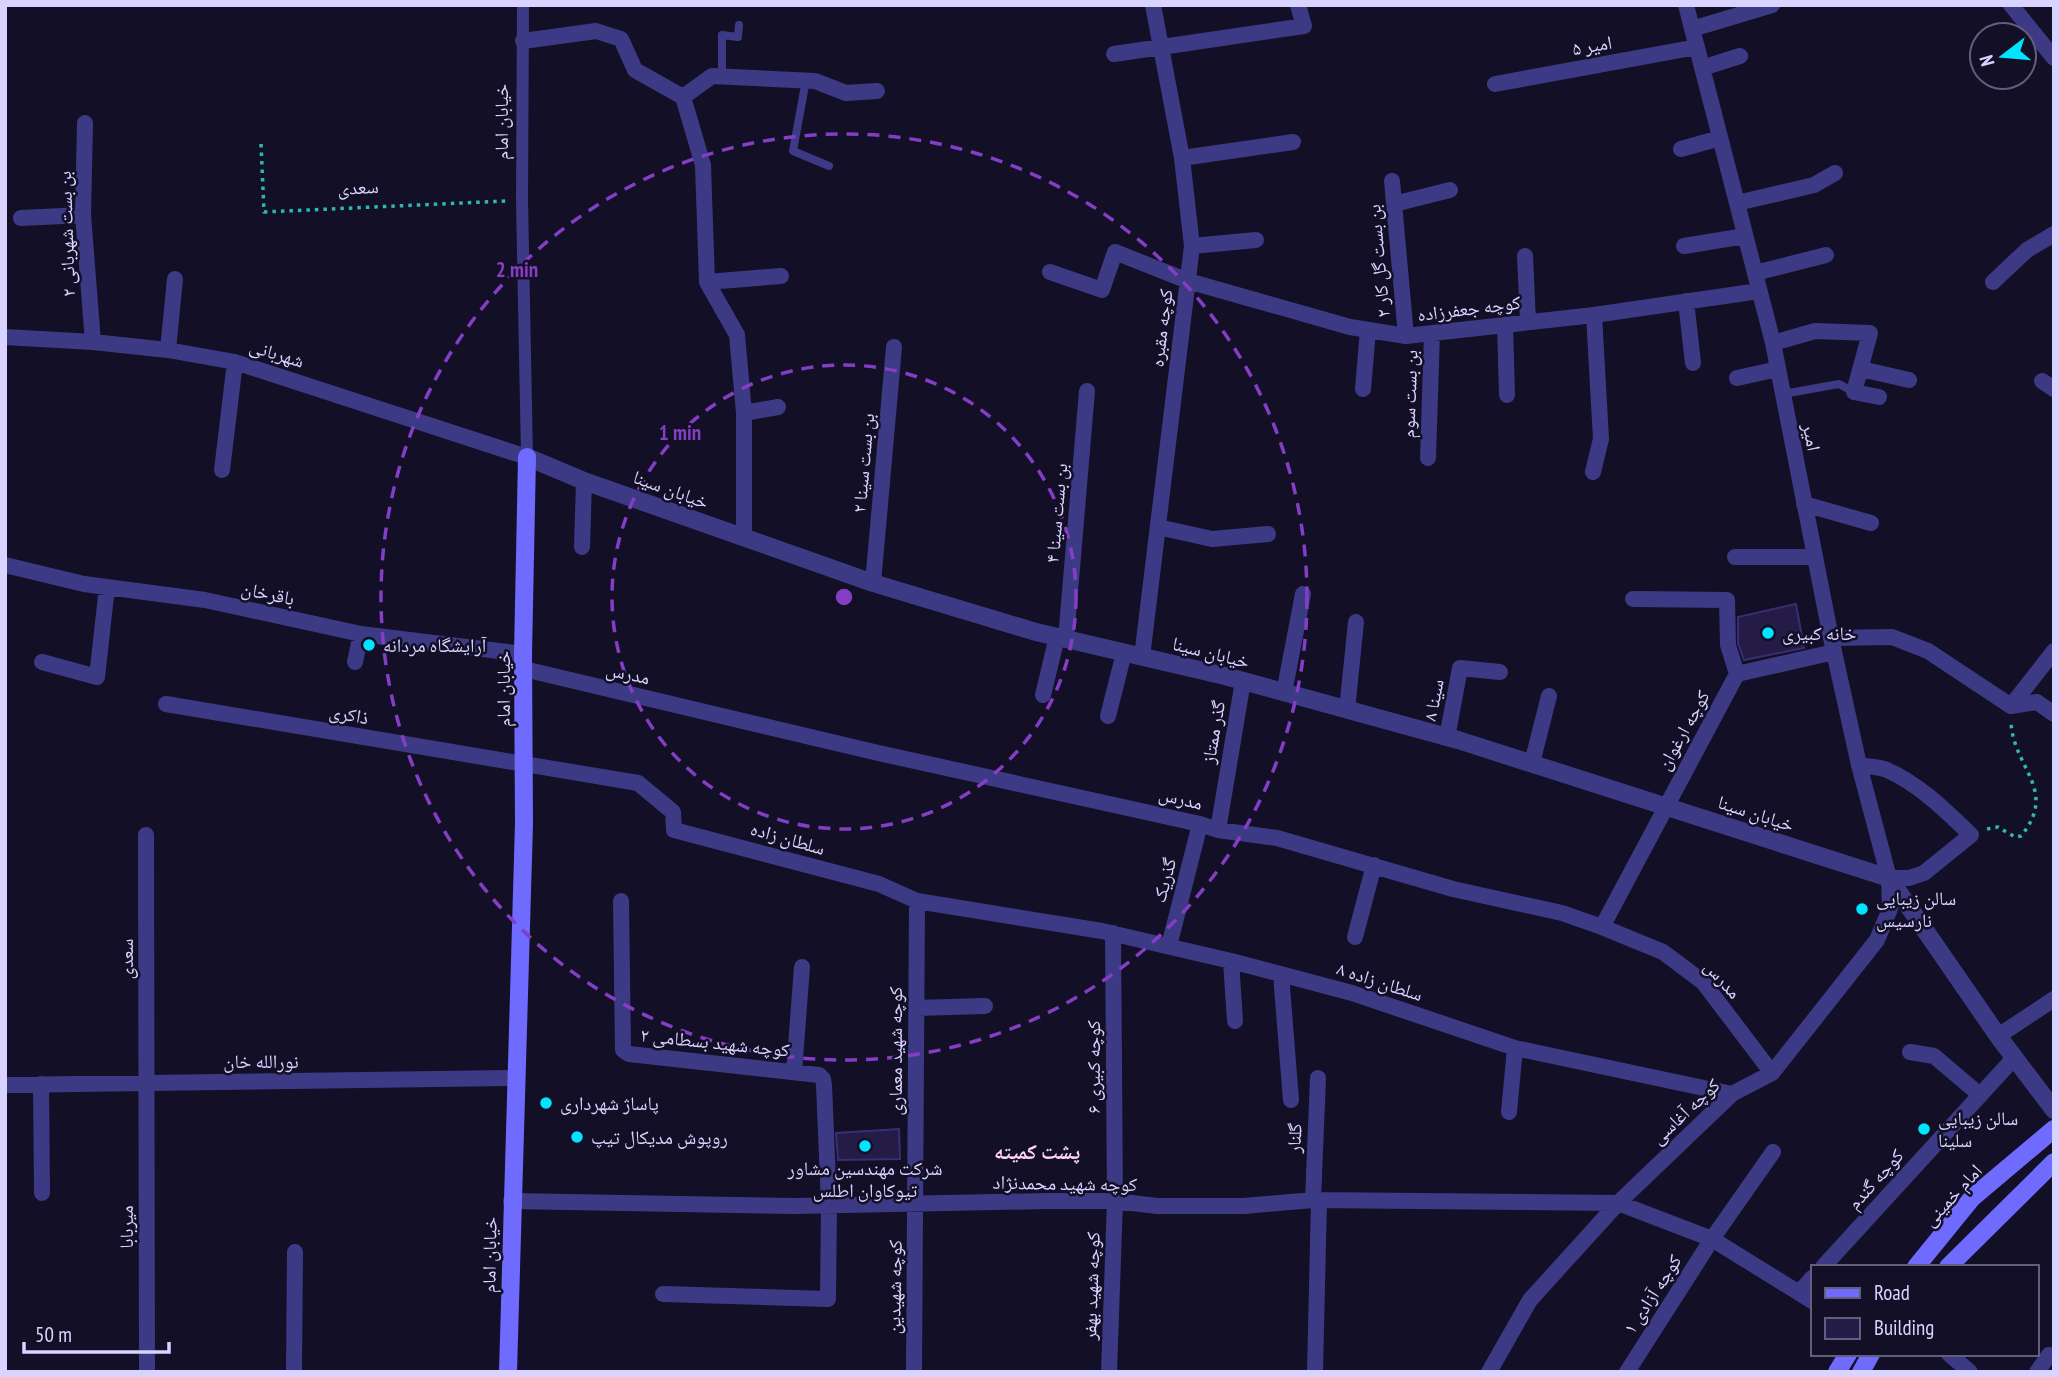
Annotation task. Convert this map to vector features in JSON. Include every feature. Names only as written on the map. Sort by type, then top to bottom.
[{"type":"main road","name":"خیابان امام","points":[[508,1372],[524,765],[527,457]]},
{"type":"main road","name":"امام خمینی","points":[[1918,1265],[1972,1198],[2054,1129]]},
{"type":"main road","points":[[1950,1265],[2054,1162]]},
{"type":"main road","points":[[1837,1372],[1847,1356]]},
{"type":"main road","points":[[1861,1372],[1870,1356]]},
{"type":"street","name":"خیابان امام","points":[[523,5],[522,200],[527,457]]},
{"type":"street","name":"کوچه مقبره","points":[[1108,716],[1133,655],[1158,527],[1192,246],[1182,158],[1153,5]]},
{"type":"street","points":[[1114,54],[1304,26],[1298,5]]},
{"type":"street","name":"امیر","points":[[1686,5],[1773,343],[1814,557],[1859,765],[1889,878]]},
{"type":"street","points":[[1692,29],[1772,5]]},
{"type":"street","points":[[2011,5],[2054,58]]},
{"type":"street","points":[[523,41],[596,31],[621,39],[635,70],[683,97],[703,165],[707,282],[737,335],[744,413],[744,538]]},
{"type":"street","name":"امیر ۵","points":[[1494,84],[1697,47]]},
{"type":"street","points":[[1702,68],[1740,56]]},
{"type":"street","points":[[683,97],[712,76],[815,81],[846,93],[877,91]]},
{"type":"street","name":"بن بست شهربانی ۲","points":[[85,123],[83,215],[93,342]]},
{"type":"street","points":[[1681,149],[1720,138]]},
{"type":"street","points":[[1182,158],[1293,142]]},
{"type":"street","points":[[1737,203],[1814,185],[1835,173]]},
{"type":"street","name":"بن بست گل کار ۲","points":[[1392,181],[1406,336]]},
{"type":"street","points":[[1394,204],[1450,190]]},
{"type":"street","points":[[21,219],[83,215]]},
{"type":"street","points":[[1993,282],[2027,250],[2054,234]]},
{"type":"street","points":[[1684,246],[1745,236]]},
{"type":"street","points":[[1192,246],[1256,240]]},
{"type":"street","name":"کوچه جعفرزاده","points":[[1050,272],[1102,290],[1115,252],[1188,281],[1350,327],[1406,336],[1594,315],[1759,291]]},
{"type":"street","points":[[1755,273],[1826,255]]},
{"type":"street","points":[[1525,256],[1528,322]]},
{"type":"street","points":[[707,282],[781,276]]},
{"type":"street","points":[[168,350],[175,279]]},
{"type":"street","points":[[1686,301],[1693,363]]},
{"type":"street","points":[[1592,472],[1601,439],[1594,315]]},
{"type":"street","points":[[1505,325],[1507,395]]},
{"type":"street","points":[[1363,389],[1368,330]]},
{"type":"street","points":[[1773,343],[1815,331],[1870,333],[1854,392],[1880,397]]},
{"type":"street","name":"بن بست سوم","points":[[1428,458],[1432,333]]},
{"type":"street","name":"شهربانی","points":[[5,337],[168,350],[235,362],[527,457]]},
{"type":"street","name":"بن بست سینا ۲","points":[[873,583],[894,347]]},
{"type":"street","points":[[222,470],[235,362]]},
{"type":"street","points":[[1737,378],[1778,369]]},
{"type":"street","points":[[1861,369],[1909,380]]},
{"type":"street","name":"بن بست سینا ۴","points":[[1043,695],[1061,638],[1087,391]]},
{"type":"street","points":[[744,413],[778,407]]},
{"type":"street","name":"خیابان سینا","points":[[527,457],[584,481],[873,583],[1061,638],[1243,681],[1447,738],[1889,878]]},
{"type":"street","points":[[582,547],[584,481]]},
{"type":"street","points":[[1804,504],[1871,523]]},
{"type":"street","points":[[1158,527],[1212,539],[1268,534]]},
{"type":"street","points":[[1735,557],[1814,557]]},
{"type":"street","name":"باقرخان","points":[[5,565],[107,587],[205,600],[361,634],[524,662]]},
{"type":"street","points":[[42,662],[97,677],[107,587]]},
{"type":"street","points":[[1284,692],[1303,594]]},
{"type":"street","points":[[1633,599],[1727,600],[1728,645],[1737,674],[1833,645],[1892,637],[1928,651],[2011,706],[2037,702],[2054,714]]},
{"type":"street","points":[[1346,710],[1356,622]]},
{"type":"street","points":[[355,662],[361,634]]},
{"type":"street","points":[[2011,706],[2054,651]]},
{"type":"street","name":"مدرس","points":[[524,662],[589,686],[1217,830],[1277,838],[1453,888],[1562,913],[1663,953],[1703,982],[1772,1073]]},
{"type":"street","name":"سینا ۸","points":[[1447,738],[1461,668],[1500,673]]},
{"type":"street","name":"کوچه ارغوان","points":[[1602,927],[1737,674]]},
{"type":"street","name":"گذر ممتاز","points":[[1217,830],[1243,681]]},
{"type":"street","points":[[1532,763],[1549,696]]},
{"type":"street","name":"ذاکری","points":[[166,704],[638,783]]},
{"type":"street","points":[[1859,765],[1886,769],[1937,803],[1972,835],[1924,873],[1909,878],[1889,878]]},
{"type":"street","name":"سلطان زاده","points":[[638,783],[673,812],[674,830],[879,884],[918,901],[1013,916]]},
{"type":"street","name":"گذریک","points":[[1169,946],[1200,824]]},
{"type":"street","name":"سعدی","points":[[146,835],[148,1082]]},
{"type":"street","points":[[1355,937],[1374,865]]},
{"type":"street","points":[[1889,878],[1998,1035],[2054,1110]]},
{"type":"street","name":"کوچه آغاسی","points":[[1489,1372],[1530,1300],[1618,1203],[1732,1094],[1772,1073],[1877,940],[1890,909],[1889,878]]},
{"type":"street","name":"کوچه شهید بسطامی ۲","points":[[621,901],[623,1050],[629,1054],[819,1075],[823,1079],[829,1205]]},
{"type":"street","name":"کوچه شهید معماری","points":[[916,1202],[918,901]]},
{"type":"street","name":"سلطان زاده ۸","points":[[1013,916],[1113,933],[1231,961],[1352,993],[1516,1048],[1732,1094]]},
{"type":"street","name":"کوچه کبیری ۶","points":[[1113,933],[1115,1201]]},
{"type":"street","points":[[1231,961],[1235,1021]]},
{"type":"street","points":[[793,1072],[802,967]]},
{"type":"street","points":[[1281,975],[1291,1100]]},
{"type":"street","points":[[1998,1035],[2054,999]]},
{"type":"street","points":[[916,1008],[985,1006]]},
{"type":"street","points":[[1509,1112],[1516,1048]]},
{"type":"street","points":[[1910,1052],[1934,1056],[1980,1095]]},
{"type":"street","name":"کوچه گندم","points":[[1825,1265],[2015,1057]]},
{"type":"street","name":"نورالله خان","points":[[5,1084],[517,1078]]},
{"type":"street","name":"گلنار","points":[[1315,1372],[1318,1079]]},
{"type":"street","name":"میربابا","points":[[147,1372],[148,1082]]},
{"type":"street","points":[[41,1084],[42,1194]]},
{"type":"street","name":"کوچه آزادی ۱","points":[[1627,1372],[1712,1239],[1773,1152]]},
{"type":"street","name":"کوچه شهید محمدنژاد","points":[[511,1201],[625,1205],[1115,1201],[1157,1206],[1244,1206],[1316,1200],[1618,1203]]},
{"type":"street","name":"کوچه شهید بهفر","points":[[1109,1372],[1115,1201]]},
{"type":"street","name":"کوچه شهیدین","points":[[914,1372],[916,1202]]},
{"type":"street","points":[[1618,1203],[1712,1239],[1806,1296]]},
{"type":"street","points":[[663,1294],[828,1299],[829,1205]]},
{"type":"street","points":[[294,1372],[295,1252]]},
{"type":"street","points":[[2037,1372],[2049,1355]]},
{"type":"street","points":[[1951,1356],[1970,1372]]},
{"type":"lane","points":[[722,76],[722,35],[738,37],[738,25]]},
{"type":"lane","points":[[806,80],[793,151],[829,166]]},
{"type":"lane","points":[[1782,394],[1839,384],[1854,392]]},
{"type":"path","name":"سعدی","points":[[261,144],[264,212],[522,200]]},
{"type":"path","points":[[1972,835],[1998,827],[2015,837],[2021,836],[2029,828],[2038,811],[2038,784],[2023,760],[2012,733],[2011,706]]},
{"type":"building","name":"خانه کبیری","points":[[1796,604],[1804,648],[1744,660],[1738,643],[1738,617]]},
{"type":"building","name":"شرکت مهندسین مشاور تیوکاوان اطلس","points":[[899,1129],[900,1159],[838,1160],[836,1133]]},
{"type":"place","name":"خانه کبیری","points":[[1768,633]]},
{"type":"place","name":"آرایشگاه مردانه","points":[[369,645]]},
{"type":"place","name":"سالن زیبایی نارسیس","points":[[1862,909]]},
{"type":"place","name":"پاساژ شهرداری","points":[[546,1103]]},
{"type":"place","name":"سالن زیبایی سلینا","points":[[1924,1129]]},
{"type":"place","name":"روپوش مدیکال تیپ","points":[[577,1137]]},
{"type":"place","name":"شرکت مهندسین مشاور تیوکاوان اطلس","points":[[865,1146]]},
{"type":"district","name":"پشت کمیته","points":[[1037,1151]]}]
